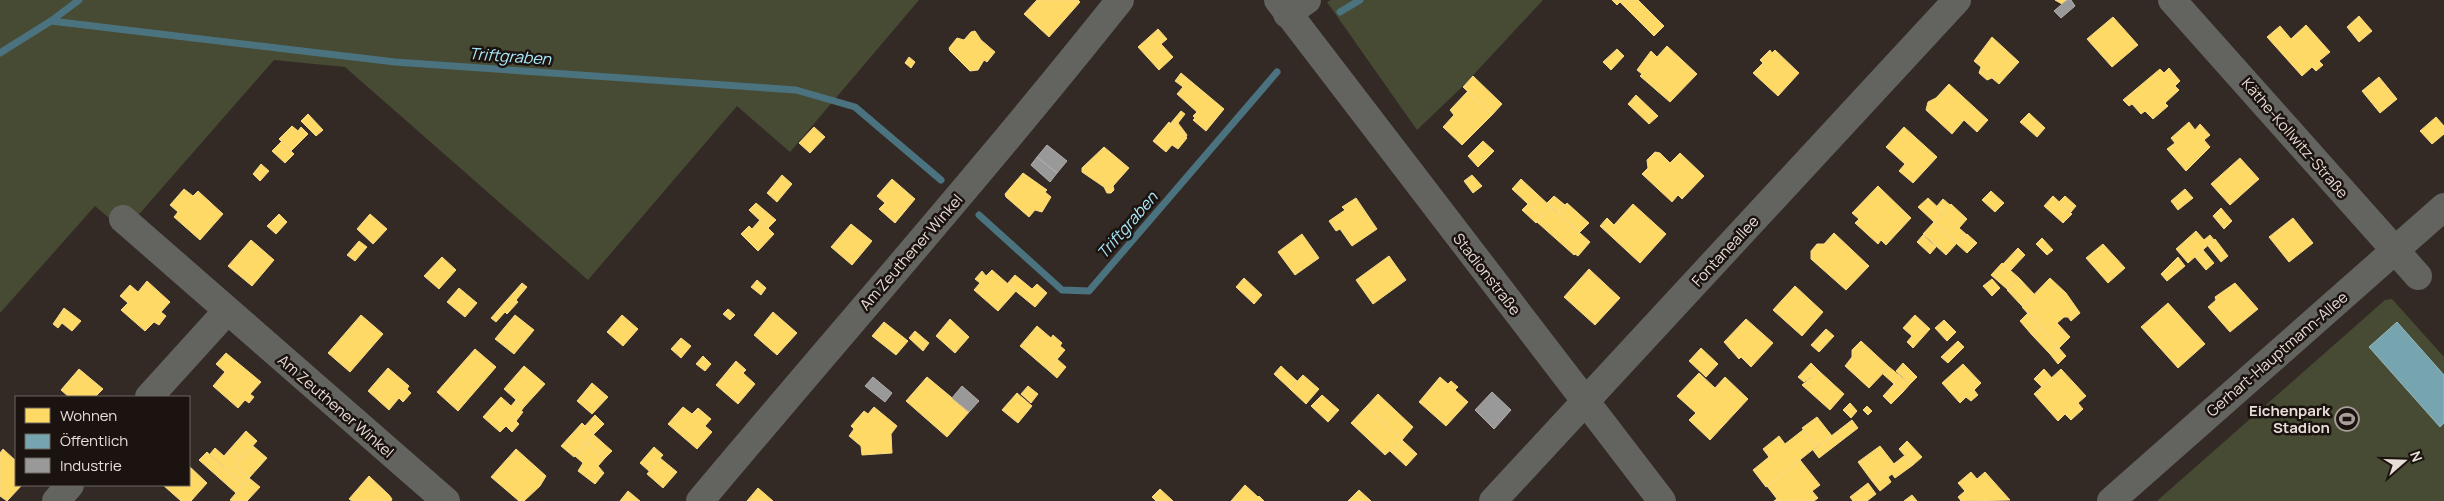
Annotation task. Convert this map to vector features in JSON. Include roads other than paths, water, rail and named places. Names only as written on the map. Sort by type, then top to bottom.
[{"type":"street","name":"Am Zeuthener Winkel","points":[[700,501],[800,380],[973,181],[1120,0]]},
{"type":"street","name":"Fontaneallee","points":[[1493,501],[1957,0]]},
{"type":"street","name":"Käthe-Kollwitz-Straße","points":[[2172,0],[2418,276]]},
{"type":"street","name":"Stadionstraße","points":[[1291,5],[1312,46],[1662,501]]},
{"type":"street","name":"Gerhart-Hauptmann-Allee","points":[[2111,501],[2444,207]]},
{"type":"street","name":"Am Zeuthener Winkel","points":[[123,219],[226,311],[446,501]]},
{"type":"street","points":[[150,396],[226,311]]},
{"type":"street","points":[[56,501],[69,486]]},
{"type":"waterway","points":[[0,53],[51,21],[79,0]]},
{"type":"waterway","name":"Triftgraben","points":[[1340,12],[1360,0]]},
{"type":"waterway","name":"Triftgraben","points":[[51,21],[395,62],[796,90],[855,107],[941,180]]},
{"type":"waterway","name":"Triftgraben","points":[[979,215],[1062,290],[1089,291],[1277,72]]},
{"type":"place","name":"Eichenpark Stadion","points":[[2347,419]]}]
